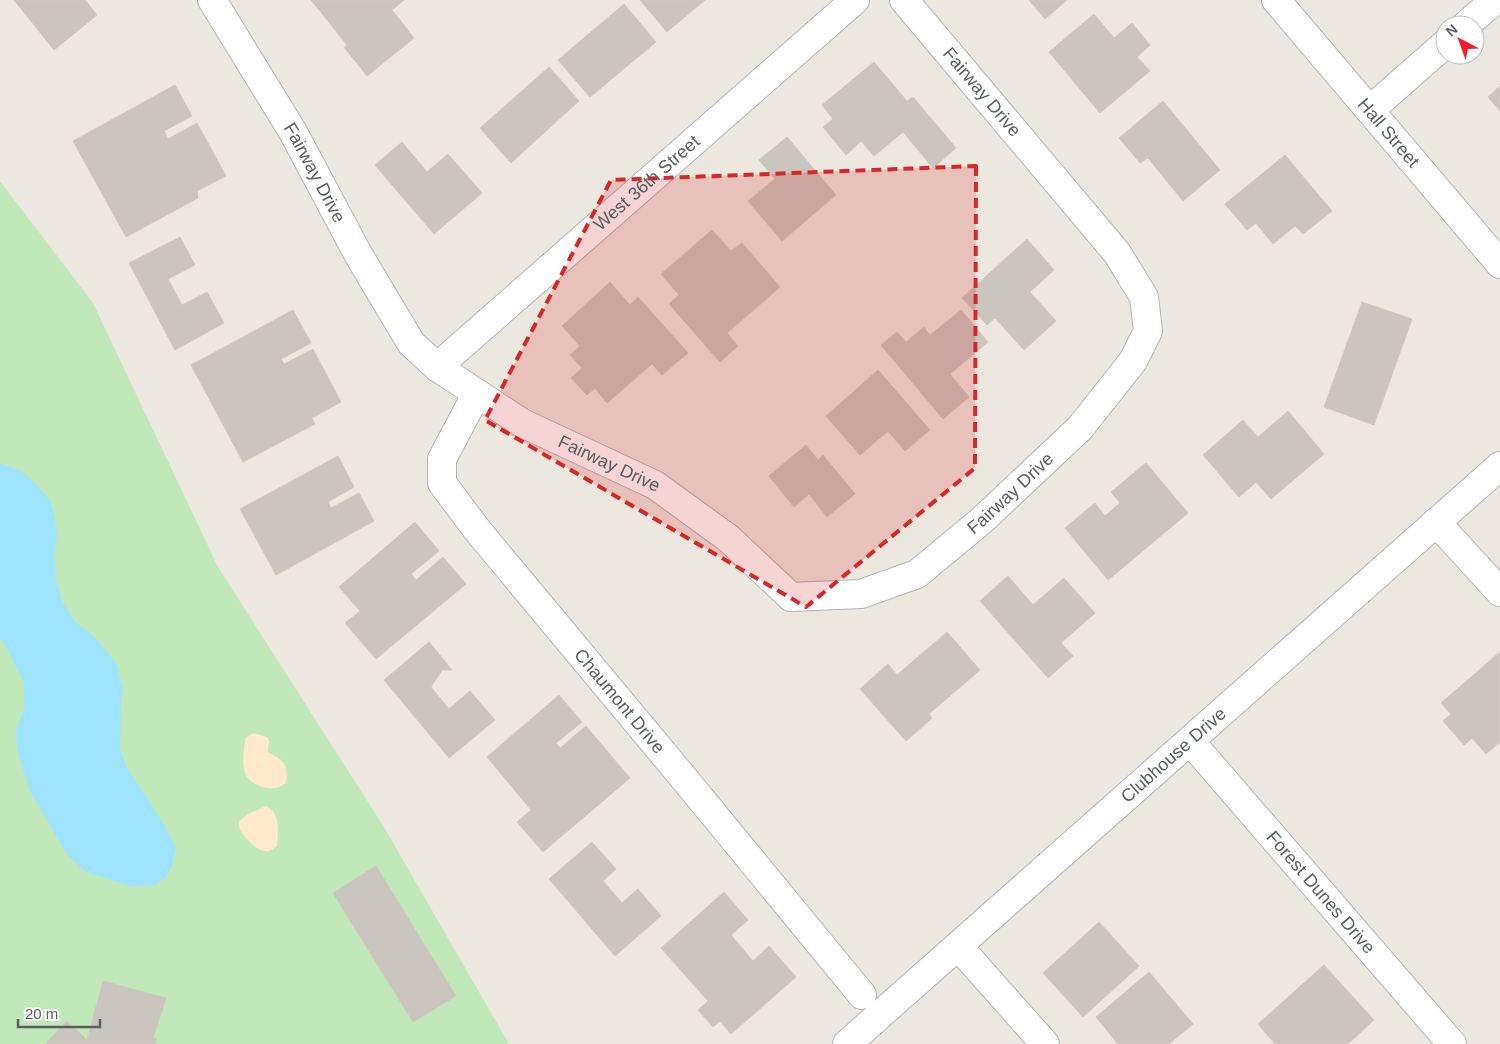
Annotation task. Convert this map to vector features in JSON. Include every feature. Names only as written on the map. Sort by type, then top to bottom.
[{"type":"street","name":"Fairway Drive","points":[[212,0],[293,132],[358,254],[411,343],[437,367],[522,423],[655,485],[728,538],[791,597],[861,594],[917,574],[981,521],[1080,428],[1133,361],[1148,331],[1144,296],[1117,253],[904,0]]},
{"type":"street","name":"West 36th Street","points":[[437,367],[855,0]]},
{"type":"street","name":"Hall Street","points":[[1276,0],[1500,264]]},
{"type":"street","points":[[1478,15],[1495,0]]},
{"type":"street","points":[[1370,110],[1435,53]]},
{"type":"street","name":"Chaumont Drive","points":[[476,393],[442,459],[442,484],[478,531],[862,995]]},
{"type":"street","name":"Clubhouse Drive","points":[[847,1044],[1500,466]]},
{"type":"street","points":[[1436,522],[1500,592]]},
{"type":"street","name":"Forest Dunes Drive","points":[[1190,741],[1452,1044]]},
{"type":"street","points":[[958,946],[1045,1044]]},
{"type":"highlighted area","points":[[976,166],[975,468],[806,607],[485,420],[611,180]]},
{"type":"green space","points":[[0,181],[93,303],[218,567],[384,827],[509,1044],[0,1044]]},
{"type":"sand","points":[[254,733],[267,737],[269,741],[268,752],[282,761],[286,767],[286,783],[281,786],[270,788],[259,786],[247,777],[243,760],[246,737]]},
{"type":"sand","points":[[266,806],[274,813],[278,823],[277,846],[270,851],[254,846],[240,830],[239,826],[239,821],[248,814]]},
{"type":"water","points":[[0,463],[21,471],[35,483],[51,502],[57,537],[54,555],[56,580],[62,602],[77,624],[96,638],[117,665],[123,689],[120,750],[127,768],[149,801],[176,848],[173,864],[166,877],[155,885],[131,886],[86,872],[68,856],[30,791],[18,753],[16,731],[24,709],[24,682],[0,638]]},
{"type":"building","points":[[14,0],[85,0],[97,15],[54,50]]},
{"type":"building","points":[[311,0],[404,0],[392,10],[414,38],[367,76],[344,47],[347,45]]},
{"type":"building","points":[[640,0],[705,0],[667,32]]},
{"type":"building","points":[[1029,0],[1067,0],[1045,19]]},
{"type":"building","points":[[624,4],[656,42],[590,97],[558,60]]},
{"type":"building","points":[[1094,14],[1114,38],[1132,23],[1150,45],[1137,57],[1150,71],[1100,113],[1049,52]]},
{"type":"building","points":[[874,62],[907,101],[913,97],[956,148],[933,168],[903,132],[874,156],[861,141],[846,155],[823,127],[833,119],[822,105]]},
{"type":"building","points":[[549,67],[579,101],[511,163],[480,128]]},
{"type":"building","points":[[175,85],[192,116],[164,131],[168,139],[197,123],[226,176],[197,191],[198,198],[126,237],[73,141]]},
{"type":"building","points":[[1500,86],[1500,111],[1488,97]]},
{"type":"building","points":[[1163,101],[1220,170],[1183,201],[1148,158],[1140,163],[1119,138]]},
{"type":"building","points":[[787,137],[836,195],[782,241],[748,201],[775,179],[759,160]]},
{"type":"building","points":[[402,142],[427,172],[448,154],[482,193],[434,234],[375,165]]},
{"type":"building","points":[[1285,155],[1332,211],[1303,234],[1295,226],[1273,244],[1256,223],[1247,230],[1225,204]]},
{"type":"building","points":[[712,230],[731,251],[742,243],[780,287],[727,333],[738,346],[720,362],[669,304],[679,295],[661,274]]},
{"type":"building","points":[[180,237],[195,265],[168,279],[182,305],[207,292],[224,323],[175,350],[129,263]]},
{"type":"building","points":[[1027,239],[1054,270],[1030,292],[1056,321],[1024,350],[995,318],[987,325],[962,298]]},
{"type":"building","points":[[610,282],[630,305],[638,297],[688,353],[662,375],[652,364],[607,403],[595,388],[587,395],[571,378],[582,368],[570,355],[580,346],[562,326]]},
{"type":"building","points":[[1362,302],[1412,319],[1374,425],[1324,407]]},
{"type":"building","points":[[293,310],[311,343],[281,359],[284,364],[313,349],[341,402],[312,418],[315,424],[243,462],[191,365]]},
{"type":"building","points":[[961,310],[988,342],[950,374],[969,397],[943,419],[881,345],[897,332],[906,342],[924,327],[930,335]]},
{"type":"building","points":[[878,370],[930,430],[905,451],[888,431],[860,455],[826,416]]},
{"type":"building","points":[[1288,411],[1324,454],[1271,499],[1256,482],[1239,497],[1203,455],[1243,420],[1258,437]]},
{"type":"building","points":[[806,445],[818,460],[823,455],[855,494],[827,517],[809,494],[794,507],[769,476]]},
{"type":"building","points":[[338,456],[354,487],[328,502],[331,508],[359,493],[374,521],[276,575],[240,509]]},
{"type":"building","points":[[1146,463],[1188,513],[1108,580],[1065,528],[1095,503],[1105,516],[1120,503],[1111,492]]},
{"type":"building","points":[[415,522],[439,551],[411,574],[416,580],[443,557],[466,584],[376,659],[345,623],[360,611],[339,587]]},
{"type":"building","points":[[1008,576],[1033,605],[1064,578],[1095,613],[1061,643],[1073,656],[1048,678],[980,601]]},
{"type":"building","points":[[947,632],[980,670],[929,714],[932,718],[906,741],[860,689],[888,664],[897,675]]},
{"type":"building","points":[[429,642],[452,670],[442,670],[431,687],[449,709],[470,691],[495,720],[449,758],[384,680]]},
{"type":"building","points":[[1500,652],[1500,742],[1486,754],[1472,738],[1464,745],[1443,721],[1451,714],[1441,703]]},
{"type":"building","points":[[559,695],[582,722],[556,743],[560,748],[586,726],[630,778],[543,852],[517,822],[531,810],[487,757]]},
{"type":"building","points":[[592,842],[616,869],[603,881],[622,903],[638,889],[661,916],[615,956],[549,879]]},
{"type":"building","points":[[376,866],[456,996],[413,1022],[333,893]]},
{"type":"building","points":[[724,892],[748,920],[731,935],[753,961],[769,946],[796,977],[731,1034],[720,1021],[713,1027],[698,1010],[708,1001],[661,948]]},
{"type":"building","points":[[1099,922],[1139,966],[1083,1017],[1043,973]]},
{"type":"building","points":[[1324,965],[1374,1020],[1348,1044],[1275,1044],[1258,1024]]},
{"type":"building","points":[[1149,972],[1193,1024],[1169,1044],[1118,1044],[1096,1017]]},
{"type":"building","points":[[103,981],[166,998],[153,1038],[157,1039],[155,1044],[45,1044],[67,1021],[87,1040]]}]
